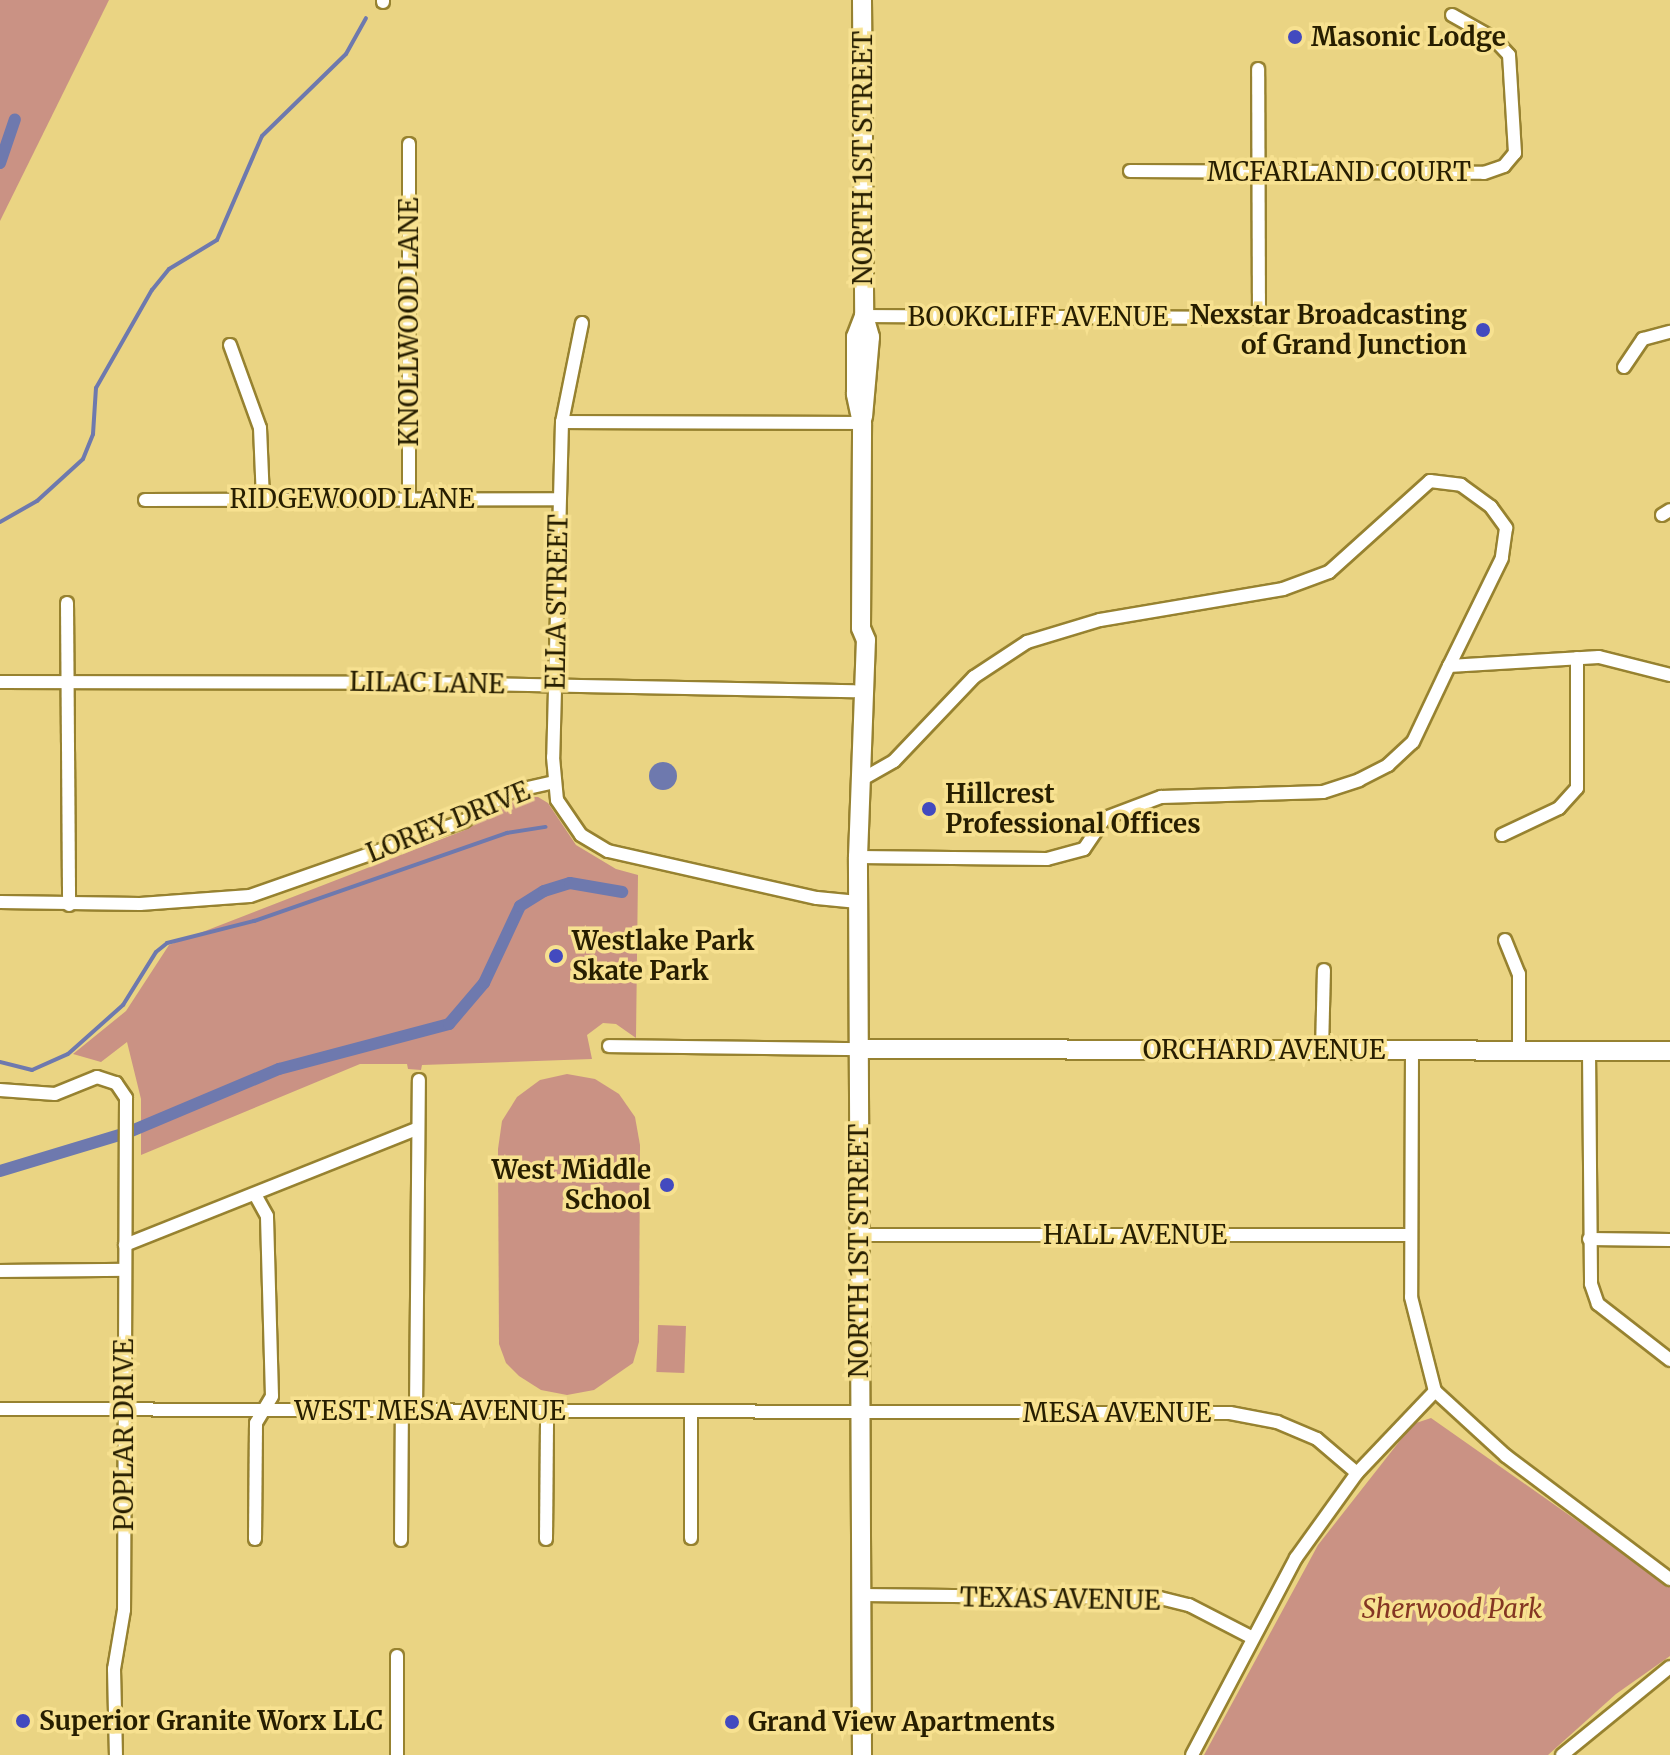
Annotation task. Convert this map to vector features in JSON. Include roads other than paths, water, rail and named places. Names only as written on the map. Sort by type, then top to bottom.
[{"type":"main road","name":"NORTH 1ST STREET","points":[[860,747],[854,737],[854,691],[856,640],[861,628],[862,423],[869,395],[870,349],[864,316],[862,0]]},
{"type":"main road","name":"NORTH 1ST STREET","points":[[861,628],[866,640],[866,729],[860,747],[858,857],[862,1755]]},
{"type":"main road","name":"ORCHARD AVENUE","points":[[859,1049],[1670,1051]]},
{"type":"street","name":"MCFARLAND COURT","points":[[1130,171],[1484,173],[1504,166],[1515,153],[1509,55],[1493,38],[1452,15]]},
{"type":"street","points":[[1258,69],[1261,170]]},
{"type":"street","name":"KNOLLWOOD LANE","points":[[409,144],[409,499]]},
{"type":"street","name":"BOOKCLIFF AVENUE","points":[[864,316],[1259,318],[1261,170]]},
{"type":"street","name":"ELLA STREET","points":[[554,782],[562,422],[582,323]]},
{"type":"street","points":[[1624,367],[1643,339],[1670,332]]},
{"type":"street","points":[[230,345],[260,428],[263,500]]},
{"type":"street","points":[[562,422],[862,423]]},
{"type":"street","points":[[858,857],[1047,859],[1084,849],[1105,818],[1161,797],[1323,792],[1359,780],[1388,765],[1413,742],[1502,558],[1506,528],[1491,507],[1461,485],[1430,481],[1329,572],[1283,589],[1100,620],[1027,642],[974,677],[894,761],[859,781]]},
{"type":"street","name":"RIDGEWOOD LANE","points":[[145,500],[559,499]]},
{"type":"street","points":[[67,603],[70,682],[69,905]]},
{"type":"street","points":[[1449,666],[1599,657],[1670,675]]},
{"type":"street","points":[[1502,835],[1559,808],[1577,788],[1577,658]]},
{"type":"street","name":"LILAC LANE","points":[[0,682],[556,685],[854,691]]},
{"type":"street","name":"LOREY DRIVE","points":[[0,902],[69,905],[250,896],[464,821],[510,792],[554,782],[568,819],[608,851],[817,898],[858,902]]},
{"type":"street","points":[[1505,940],[1519,974],[1519,1051]]},
{"type":"street","points":[[1322,1050],[1324,970]]},
{"type":"street","points":[[609,1046],[859,1049]]},
{"type":"street","points":[[1412,1050],[1411,1297],[1435,1391],[1506,1456],[1670,1579]]},
{"type":"street","points":[[1589,1051],[1591,1284],[1598,1304],[1670,1360]]},
{"type":"street","name":"POPLAR DRIVE","points":[[0,1090],[55,1094],[97,1077],[116,1083],[126,1098],[124,1610],[114,1669],[116,1755]]},
{"type":"street","points":[[416,1411],[419,1080]]},
{"type":"street","points":[[125,1245],[417,1129]]},
{"type":"street","points":[[255,1194],[267,1216],[272,1396],[256,1423],[255,1539]]},
{"type":"street","name":"HALL AVENUE","points":[[859,1235],[1411,1235]]},
{"type":"street","points":[[1589,1239],[1670,1240]]},
{"type":"street","points":[[0,1271],[125,1270]]},
{"type":"street","points":[[1192,1755],[1251,1637],[1296,1558],[1357,1473],[1435,1391]]},
{"type":"street","name":"WEST MESA AVENUE","points":[[0,1409],[860,1414]]},
{"type":"street","points":[[401,1540],[402,1411]]},
{"type":"street","points":[[546,1539],[547,1412]]},
{"type":"street","points":[[691,1413],[691,1538]]},
{"type":"street","name":"MESA AVENUE","points":[[860,1414],[1230,1413],[1277,1422],[1317,1439],[1357,1473]]},
{"type":"street","name":"TEXAS AVENUE","points":[[861,1595],[1160,1598],[1189,1605],[1251,1637]]},
{"type":"street","points":[[397,1656],[397,1755]]},
{"type":"street","points":[[1562,1755],[1670,1667]]},
{"type":"water","points":[[663,762],[673,766],[677,776],[673,786],[663,790],[653,786],[649,776],[653,766]]},
{"type":"waterway","points":[[0,522],[37,501],[83,459],[93,434],[96,388],[152,290],[169,269],[217,240],[262,136],[346,54],[366,18]]},
{"type":"waterway","points":[[0,163],[15,119]]},
{"type":"waterway","points":[[0,1062],[32,1070],[68,1054],[123,1005],[156,952],[167,943],[254,921],[507,833],[546,827]]},
{"type":"waterway","points":[[0,1171],[129,1132],[279,1069],[449,1024],[484,983],[520,906],[544,891],[570,883],[622,892]]},
{"type":"place","name":"Masonic Lodge","points":[[1295,37]]},
{"type":"place","name":"Nexstar Broadcasting of Grand Junction","points":[[1483,330]]},
{"type":"place","name":"Hillcrest Professional Offices","points":[[929,809]]},
{"type":"place","name":"Westlake Park Skate Park","points":[[556,956]]},
{"type":"place","name":"West Middle School","points":[[667,1185]]},
{"type":"place","name":"Superior Granite Worx LLC","points":[[23,1721]]},
{"type":"place","name":"Grand View Apartments","points":[[732,1722]]},
{"type":"park label","name":"Sherwood Park","points":[[1452,1609]]}]
